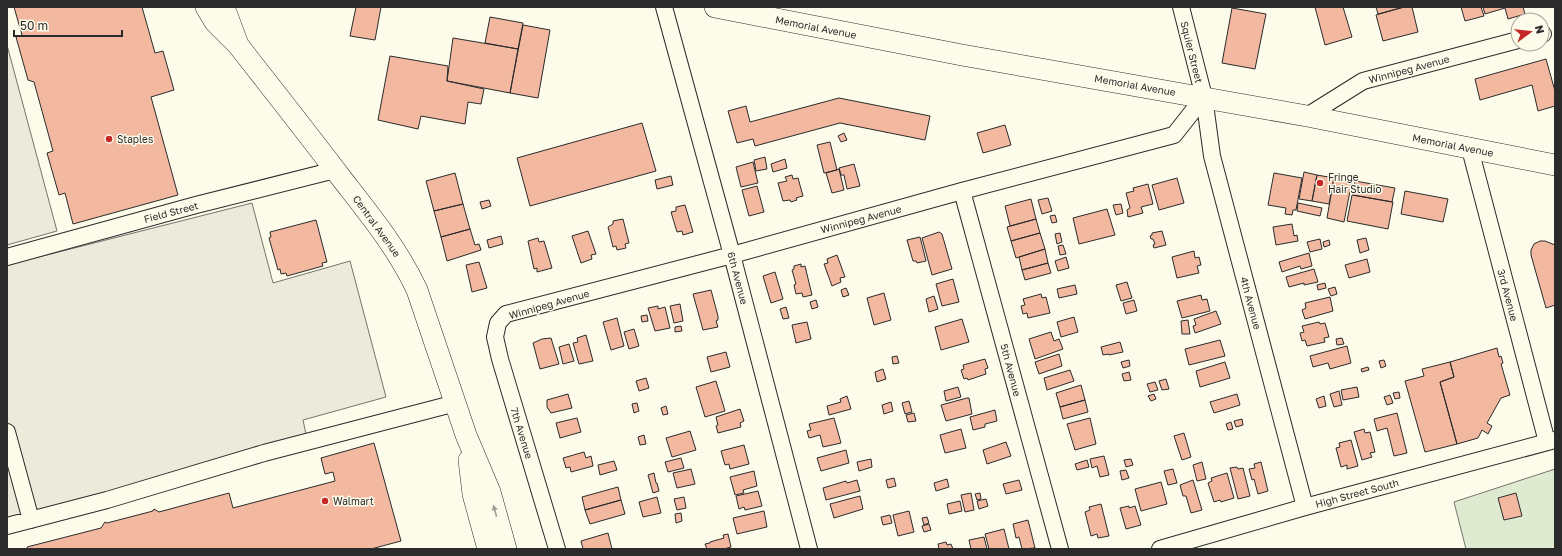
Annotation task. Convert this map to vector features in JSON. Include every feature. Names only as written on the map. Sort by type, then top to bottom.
[{"type":"main road","name":"Central Avenue","points":[[206,7],[215,22],[238,45],[335,170],[393,247],[406,268],[416,290],[466,435],[490,492],[506,549]]},
{"type":"main road","name":"Central Avenue","points":[[224,7],[238,45]]},
{"type":"main road","name":"Memorial Avenue","points":[[714,7],[962,55],[1307,116],[1555,165]]},
{"type":"main road","name":"Central Avenue","points":[[466,435],[473,494],[488,549]]},
{"type":"street","name":"6th Avenue","points":[[664,7],[732,255],[809,549]]},
{"type":"street","name":"Squier Street","points":[[1181,7],[1204,97]]},
{"type":"street","name":"Winnipeg Avenue","points":[[1307,116],[1363,81],[1510,42]]},
{"type":"street","name":"Winnipeg Avenue","points":[[503,318],[506,314],[732,255],[962,191],[1174,135],[1204,97]]},
{"type":"street","name":"4th Avenue","points":[[1204,97],[1212,156],[1305,507]]},
{"type":"street","name":"3rd Avenue","points":[[1470,149],[1551,441]]},
{"type":"street","name":"Field Street","points":[[7,257],[196,205],[335,170]]},
{"type":"street","name":"5th Avenue","points":[[962,191],[1060,549]]},
{"type":"street","name":"7th Avenue","points":[[503,318],[498,323],[495,338],[557,549]]},
{"type":"street","points":[[7,526],[107,500],[264,453],[456,403]]},
{"type":"street","points":[[7,432],[31,520]]},
{"type":"street","name":"High Street South","points":[[1160,549],[1305,507],[1551,441]]},
{"type":"green space","points":[[1555,469],[1555,549],[1466,549],[1454,502]]},
{"type":"shaded area","points":[[7,45],[57,231],[7,245]]},
{"type":"shaded area","points":[[252,203],[273,283],[350,261],[386,397],[303,420],[307,439],[7,524],[7,265]]},
{"type":"building","points":[[14,7],[142,7],[155,53],[163,51],[174,90],[151,97],[178,195],[73,224],[65,193],[59,195],[47,153],[53,151],[34,82],[28,80],[16,37],[22,35]]},
{"type":"building","points":[[356,7],[381,7],[375,40],[350,36]]},
{"type":"building","points":[[1315,7],[1343,7],[1352,37],[1325,45]]},
{"type":"building","points":[[1376,7],[1404,7],[1378,14]]},
{"type":"building","points":[[1404,7],[1412,7],[1418,32],[1383,41],[1376,15]]},
{"type":"building","points":[[1461,7],[1481,7],[1484,16],[1465,21]]},
{"type":"building","points":[[1483,7],[1523,7],[1524,12],[1510,12],[1510,18],[1508,19],[1505,8],[1485,14]]},
{"type":"building","points":[[1232,8],[1266,14],[1255,69],[1222,63]]},
{"type":"building","points":[[490,17],[523,23],[518,49],[485,43]]},
{"type":"building","points":[[523,25],[550,30],[538,98],[510,93]]},
{"type":"building","points":[[453,38],[518,49],[510,93],[447,81]]},
{"type":"building","points":[[390,56],[448,66],[447,81],[484,89],[481,104],[468,102],[465,124],[421,116],[418,129],[378,120]]},
{"type":"building","points":[[1546,59],[1555,91],[1555,106],[1538,111],[1532,85],[1480,100],[1475,79]]},
{"type":"building","points":[[839,98],[930,116],[925,140],[840,123],[755,146],[753,139],[737,143],[728,111],[746,106],[750,122]]},
{"type":"building","points":[[642,123],[656,171],[530,206],[517,158]]},
{"type":"building","points":[[1005,125],[1011,145],[983,153],[977,133]]},
{"type":"building","points":[[844,133],[847,140],[841,142],[838,136]]},
{"type":"building","points":[[830,142],[837,170],[824,173],[817,145]]},
{"type":"building","points":[[765,157],[767,169],[756,171],[754,160]]},
{"type":"building","points":[[785,159],[787,168],[773,172],[771,164]]},
{"type":"building","points":[[753,162],[758,183],[741,187],[736,167]]},
{"type":"building","points":[[854,164],[860,186],[847,189],[844,175],[841,175],[839,168]]},
{"type":"building","points":[[839,169],[844,190],[832,193],[826,173]]},
{"type":"building","points":[[1304,172],[1317,175],[1312,201],[1299,199]]},
{"type":"building","points":[[455,173],[463,204],[434,211],[426,181]]},
{"type":"building","points":[[1274,173],[1302,178],[1296,210],[1293,210],[1292,215],[1285,214],[1286,208],[1268,205]]},
{"type":"building","points":[[792,175],[793,179],[798,178],[803,196],[796,198],[797,200],[791,202],[790,200],[783,201],[778,183],[787,181],[785,177]]},
{"type":"building","points":[[1317,175],[1334,178],[1329,204],[1312,201]]},
{"type":"building","points":[[671,176],[673,185],[657,189],[655,180]]},
{"type":"building","points":[[1177,178],[1184,203],[1159,210],[1152,185]]},
{"type":"building","points":[[1334,178],[1352,181],[1344,222],[1327,218]]},
{"type":"building","points":[[1355,181],[1395,188],[1392,202],[1353,195]]},
{"type":"building","points":[[1148,184],[1153,204],[1141,207],[1143,213],[1128,217],[1127,210],[1130,208],[1126,193],[1134,191],[1133,188]]},
{"type":"building","points":[[757,186],[764,212],[749,216],[742,190]]},
{"type":"building","points":[[1405,191],[1448,199],[1443,222],[1401,214]]},
{"type":"building","points":[[1352,195],[1393,202],[1388,229],[1347,221]]},
{"type":"building","points":[[1048,198],[1052,211],[1042,214],[1038,200]]},
{"type":"building","points":[[1031,199],[1036,219],[1010,226],[1005,206]]},
{"type":"building","points":[[489,200],[491,206],[482,209],[480,202]]},
{"type":"building","points":[[1298,203],[1322,208],[1320,216],[1297,211]]},
{"type":"building","points":[[463,204],[470,229],[441,237],[434,211]]},
{"type":"building","points":[[1121,204],[1123,213],[1116,215],[1113,205]]},
{"type":"building","points":[[685,205],[693,232],[683,235],[682,231],[677,232],[671,212],[676,211],[676,207]]},
{"type":"building","points":[[1107,209],[1115,235],[1079,244],[1073,218]]},
{"type":"building","points":[[1055,215],[1057,222],[1052,223],[1050,216]]},
{"type":"building","points":[[623,219],[629,243],[625,244],[626,248],[617,250],[616,246],[613,247],[608,227],[613,224],[613,221]]},
{"type":"building","points":[[1036,219],[1040,233],[1011,241],[1007,227]]},
{"type":"building","points":[[316,220],[327,262],[322,263],[323,266],[287,276],[286,273],[281,274],[280,269],[278,270],[269,238],[271,237],[270,232]]},
{"type":"building","points":[[1292,224],[1294,236],[1297,235],[1298,241],[1276,245],[1273,227]]},
{"type":"building","points":[[470,229],[475,245],[479,244],[481,250],[447,261],[441,237]]},
{"type":"building","points":[[588,231],[596,254],[591,255],[592,259],[581,263],[572,236]]},
{"type":"building","points":[[1162,231],[1166,245],[1154,248],[1153,245],[1155,244],[1150,236],[1152,233]]},
{"type":"building","points":[[939,232],[942,234],[952,269],[932,275],[922,238]]},
{"type":"building","points":[[1040,233],[1045,249],[1016,258],[1011,241]]},
{"type":"building","points":[[1060,233],[1062,242],[1057,244],[1055,234]]},
{"type":"building","points":[[501,236],[503,244],[489,248],[487,240]]},
{"type":"building","points":[[920,237],[926,261],[917,263],[916,261],[913,261],[907,240]]},
{"type":"building","points":[[538,238],[539,242],[544,241],[552,268],[537,272],[537,268],[534,269],[528,241]]},
{"type":"building","points":[[1366,238],[1369,250],[1360,253],[1357,240]]},
{"type":"building","points":[[1320,239],[1322,249],[1310,252],[1307,242]]},
{"type":"building","points":[[1329,240],[1330,245],[1324,247],[1323,242]]},
{"type":"building","points":[[1540,241],[1545,241],[1555,245],[1555,305],[1546,308],[1531,255],[1531,250],[1534,244]]},
{"type":"building","points":[[1063,245],[1066,254],[1060,255],[1058,246]]},
{"type":"building","points":[[1045,249],[1048,263],[1022,270],[1019,257]]},
{"type":"building","points":[[1194,251],[1195,258],[1199,257],[1201,265],[1197,266],[1199,273],[1177,278],[1172,257]]},
{"type":"building","points":[[1309,253],[1312,266],[1301,269],[1300,266],[1282,272],[1279,262]]},
{"type":"building","points":[[837,255],[845,277],[840,278],[841,282],[832,286],[824,264],[828,263],[827,259]]},
{"type":"building","points":[[1066,257],[1069,268],[1058,271],[1055,261]]},
{"type":"building","points":[[1367,259],[1370,272],[1349,278],[1345,265]]},
{"type":"building","points":[[479,262],[487,288],[472,292],[466,265]]},
{"type":"building","points":[[1048,263],[1051,273],[1025,280],[1022,270]]},
{"type":"building","points":[[801,264],[801,267],[805,266],[812,295],[803,297],[802,293],[796,294],[794,285],[796,284],[792,270],[794,269],[794,266]]},
{"type":"building","points":[[1314,269],[1318,282],[1304,285],[1304,283],[1289,287],[1286,277]]},
{"type":"building","points":[[775,272],[783,299],[771,303],[763,276]]},
{"type":"building","points":[[953,279],[959,302],[942,306],[936,284]]},
{"type":"building","points":[[1127,282],[1132,298],[1121,301],[1116,285]]},
{"type":"building","points":[[1325,283],[1326,288],[1318,290],[1317,285]]},
{"type":"building","points":[[1075,285],[1077,294],[1059,298],[1057,289]]},
{"type":"building","points":[[1335,287],[1337,294],[1331,296],[1328,289]]},
{"type":"building","points":[[846,288],[849,295],[843,297],[841,290]]},
{"type":"building","points":[[711,290],[718,316],[718,320],[716,321],[718,327],[703,330],[693,294]]},
{"type":"building","points":[[884,293],[891,320],[874,325],[867,298]]},
{"type":"building","points":[[1041,294],[1042,298],[1046,297],[1050,313],[1028,318],[1027,313],[1023,314],[1021,306],[1025,305],[1023,299]]},
{"type":"building","points":[[1201,295],[1202,300],[1207,299],[1210,311],[1182,318],[1177,301]]},
{"type":"building","points":[[934,296],[938,309],[929,312],[926,299]]},
{"type":"building","points":[[1330,297],[1333,311],[1305,319],[1302,310],[1306,308],[1305,303]]},
{"type":"building","points":[[816,300],[818,307],[812,309],[810,302]]},
{"type":"building","points":[[1134,300],[1137,311],[1126,314],[1123,303]]},
{"type":"building","points":[[680,304],[683,321],[674,323],[670,306]]},
{"type":"building","points":[[658,306],[658,309],[665,307],[670,328],[655,331],[648,308]]},
{"type":"building","points":[[786,307],[789,318],[783,319],[780,309]]},
{"type":"building","points":[[1216,311],[1221,324],[1195,333],[1193,326],[1196,325],[1194,319]]},
{"type":"building","points":[[647,315],[648,321],[642,322],[641,316]]},
{"type":"building","points":[[1074,317],[1078,332],[1061,337],[1057,322]]},
{"type":"building","points":[[617,318],[624,346],[611,350],[603,322]]},
{"type":"building","points":[[962,319],[969,342],[941,350],[935,327]]},
{"type":"building","points":[[1188,320],[1190,334],[1182,334],[1181,321]]},
{"type":"building","points":[[807,322],[811,339],[796,343],[792,325]]},
{"type":"building","points":[[1319,322],[1320,324],[1325,323],[1329,337],[1324,338],[1325,342],[1307,346],[1305,340],[1302,341],[1300,333],[1304,332],[1302,326]]},
{"type":"building","points":[[681,326],[682,331],[675,332],[675,327]]},
{"type":"building","points":[[634,329],[639,346],[629,349],[624,332]]},
{"type":"building","points":[[1051,332],[1054,341],[1059,339],[1063,349],[1035,359],[1029,339]]},
{"type":"building","points":[[586,335],[593,361],[579,364],[573,343],[578,342],[577,338]]},
{"type":"building","points":[[551,338],[559,364],[540,369],[533,343],[542,339]]},
{"type":"building","points":[[1342,338],[1344,344],[1337,345],[1336,339]]},
{"type":"building","points":[[1220,340],[1225,356],[1189,365],[1185,349]]},
{"type":"building","points":[[1120,342],[1123,352],[1103,355],[1101,347]]},
{"type":"building","points":[[569,344],[574,361],[563,364],[559,347]]},
{"type":"building","points":[[1347,346],[1351,363],[1330,369],[1328,363],[1313,367],[1310,356]]},
{"type":"building","points":[[1497,348],[1499,357],[1501,356],[1503,363],[1501,364],[1510,395],[1501,398],[1487,423],[1492,426],[1488,434],[1482,430],[1478,438],[1457,444],[1440,382],[1454,377],[1450,362]]},
{"type":"building","points":[[726,352],[730,367],[711,372],[707,357]]},
{"type":"building","points":[[1059,354],[1062,366],[1039,374],[1035,362]]},
{"type":"building","points":[[897,356],[899,363],[893,364],[892,357]]},
{"type":"building","points":[[985,359],[988,368],[985,369],[986,374],[968,380],[967,378],[964,379],[961,370],[964,369],[963,365]]},
{"type":"building","points":[[1129,360],[1130,366],[1123,368],[1121,362]]},
{"type":"building","points":[[1384,360],[1386,366],[1381,368],[1379,361]]},
{"type":"building","points":[[1225,362],[1230,378],[1200,387],[1196,371]]},
{"type":"building","points":[[1450,362],[1454,377],[1440,382],[1457,444],[1425,452],[1405,381],[1424,376],[1422,369]]},
{"type":"building","points":[[1368,367],[1369,370],[1362,372],[1361,369]]},
{"type":"building","points":[[883,369],[886,379],[877,382],[875,372]]},
{"type":"building","points":[[1070,370],[1074,381],[1047,390],[1044,378]]},
{"type":"building","points":[[1129,372],[1131,380],[1124,381],[1122,374]]},
{"type":"building","points":[[646,378],[649,388],[639,391],[636,381]]},
{"type":"building","points":[[1166,379],[1169,389],[1162,390],[1159,381]]},
{"type":"building","points":[[716,381],[725,411],[705,417],[696,387]]},
{"type":"building","points":[[1155,382],[1158,390],[1150,392],[1147,384]]},
{"type":"building","points":[[1081,385],[1085,400],[1060,407],[1056,393]]},
{"type":"building","points":[[958,387],[961,397],[946,401],[944,391]]},
{"type":"building","points":[[1357,387],[1359,397],[1343,400],[1341,390]]},
{"type":"building","points":[[1339,391],[1342,405],[1334,407],[1330,394]]},
{"type":"building","points":[[1399,392],[1400,398],[1395,399],[1393,393]]},
{"type":"building","points":[[568,394],[572,408],[551,413],[547,407],[547,400]]},
{"type":"building","points":[[1154,394],[1156,399],[1151,401],[1148,396]]},
{"type":"building","points":[[1237,394],[1240,405],[1214,413],[1210,402]]},
{"type":"building","points":[[1390,395],[1393,403],[1387,405],[1384,397]]},
{"type":"building","points":[[847,396],[851,409],[829,415],[827,406],[841,402],[840,399]]},
{"type":"building","points":[[1324,396],[1326,406],[1319,408],[1316,399]]},
{"type":"building","points":[[969,398],[972,414],[946,421],[941,405]]},
{"type":"building","points":[[1085,400],[1088,412],[1063,419],[1060,407]]},
{"type":"building","points":[[909,401],[912,412],[905,414],[902,403]]},
{"type":"building","points":[[891,402],[893,411],[884,414],[882,405]]},
{"type":"building","points":[[637,403],[639,411],[634,413],[632,404]]},
{"type":"building","points":[[666,406],[668,414],[663,415],[661,408]]},
{"type":"building","points":[[740,409],[744,421],[740,423],[741,427],[718,433],[716,417]]},
{"type":"building","points":[[995,410],[997,421],[985,424],[985,427],[973,430],[970,417]]},
{"type":"building","points":[[914,413],[916,421],[908,422],[906,415]]},
{"type":"building","points":[[1397,413],[1407,453],[1394,456],[1387,428],[1377,431],[1374,419]]},
{"type":"building","points":[[577,418],[581,432],[560,438],[556,423]]},
{"type":"building","points":[[834,418],[841,443],[823,447],[820,435],[809,438],[807,431],[811,430],[809,424]]},
{"type":"building","points":[[1090,418],[1096,444],[1075,450],[1067,424]]},
{"type":"building","points":[[1242,419],[1243,425],[1236,427],[1234,421]]},
{"type":"building","points":[[1231,422],[1233,429],[1228,430],[1226,424]]},
{"type":"building","points":[[961,429],[966,448],[945,453],[940,435]]},
{"type":"building","points":[[1364,429],[1365,433],[1370,432],[1375,452],[1370,453],[1372,457],[1362,460],[1354,432]]},
{"type":"building","points":[[690,431],[696,450],[672,457],[666,438]]},
{"type":"building","points":[[1184,433],[1191,457],[1182,460],[1174,436]]},
{"type":"building","points":[[644,435],[646,444],[640,445],[638,437]]},
{"type":"building","points":[[1351,440],[1358,466],[1347,469],[1347,465],[1341,467],[1336,448],[1340,447],[1339,443]]},
{"type":"building","points":[[1006,442],[1011,456],[987,464],[983,450]]},
{"type":"building","name":"Walmart","points":[[374,443],[401,541],[371,549],[28,549],[27,547],[101,528],[105,522],[107,523],[153,511],[154,509],[159,512],[229,493],[233,508],[335,481],[333,472],[325,474],[321,458]]},
{"type":"building","points":[[744,445],[749,464],[730,469],[729,464],[725,465],[721,451]]},
{"type":"building","points":[[846,450],[849,463],[821,471],[817,458]]},
{"type":"building","points":[[584,452],[586,458],[591,456],[593,466],[571,472],[570,467],[566,468],[563,458]]},
{"type":"building","points":[[1104,456],[1109,475],[1100,477],[1097,466],[1092,468],[1090,459]]},
{"type":"building","points":[[681,458],[684,468],[668,472],[665,462]]},
{"type":"building","points":[[871,459],[872,467],[859,471],[857,462]]},
{"type":"building","points":[[1131,459],[1133,465],[1126,467],[1124,460]]},
{"type":"building","points":[[1087,460],[1089,467],[1077,470],[1075,464]]},
{"type":"building","points":[[614,461],[617,470],[600,475],[598,465]]},
{"type":"building","points":[[1202,462],[1206,479],[1197,481],[1193,465]]},
{"type":"building","points":[[1261,462],[1268,491],[1258,494],[1254,479],[1252,480],[1249,469],[1255,468],[1254,464]]},
{"type":"building","points":[[1237,467],[1238,469],[1243,468],[1250,496],[1238,499],[1230,468]]},
{"type":"building","points":[[691,469],[695,484],[677,488],[673,473]]},
{"type":"building","points":[[1173,469],[1177,483],[1168,485],[1164,471]]},
{"type":"building","points":[[1126,470],[1129,478],[1122,480],[1120,471]]},
{"type":"building","points":[[754,471],[757,486],[743,490],[744,493],[735,495],[730,477]]},
{"type":"building","points":[[654,473],[659,491],[653,493],[648,475]]},
{"type":"building","points":[[1227,473],[1234,498],[1221,502],[1220,500],[1214,502],[1208,483],[1212,481],[1211,478]]},
{"type":"building","points":[[894,478],[896,486],[888,488],[886,480]]},
{"type":"building","points":[[947,479],[949,487],[936,491],[934,483]]},
{"type":"building","points":[[857,480],[860,491],[826,500],[823,488],[846,481],[847,483]]},
{"type":"building","points":[[1019,480],[1022,490],[1006,494],[1003,484]]},
{"type":"building","points":[[1193,480],[1202,510],[1191,513],[1186,496],[1183,496],[1180,485]]},
{"type":"building","points":[[1161,482],[1167,504],[1141,511],[1135,489]]},
{"type":"building","points":[[618,487],[621,500],[585,510],[582,497]]},
{"type":"building","points":[[758,491],[762,506],[745,510],[744,507],[739,509],[736,496]]},
{"type":"building","points":[[971,493],[974,510],[965,512],[961,495]]},
{"type":"building","points":[[980,493],[981,499],[977,500],[975,494]]},
{"type":"building","points":[[1516,493],[1522,516],[1504,520],[1498,498]]},
{"type":"building","points":[[860,496],[863,509],[834,518],[830,504]]},
{"type":"building","points":[[657,497],[661,513],[643,517],[639,502]]},
{"type":"building","points":[[684,497],[686,508],[677,510],[674,499]]},
{"type":"building","points":[[986,499],[988,506],[979,509],[977,501]]},
{"type":"building","points":[[621,500],[625,514],[590,524],[585,510]]},
{"type":"building","points":[[960,501],[962,511],[949,514],[947,504]]},
{"type":"building","points":[[1101,504],[1109,536],[1098,538],[1097,534],[1091,536],[1085,512],[1090,510],[1089,507]]},
{"type":"building","points":[[1129,506],[1129,508],[1135,506],[1141,525],[1126,529],[1120,508]]},
{"type":"building","points":[[764,511],[767,527],[737,534],[733,518]]},
{"type":"building","points":[[909,511],[914,532],[898,536],[893,515]]},
{"type":"building","points":[[681,513],[682,521],[676,523],[675,514]]},
{"type":"building","points":[[890,515],[892,523],[883,525],[881,517]]},
{"type":"building","points":[[927,517],[929,523],[924,525],[922,518]]},
{"type":"building","points":[[1028,520],[1035,548],[1022,549],[1019,537],[1016,538],[1013,524]]},
{"type":"building","points":[[929,524],[931,530],[924,532],[922,526]]},
{"type":"building","points":[[1004,529],[1009,549],[989,549],[985,534]]},
{"type":"building","points":[[608,533],[612,549],[583,549],[581,541]]},
{"type":"building","points":[[728,534],[731,547],[724,549],[707,549],[705,544],[724,538],[723,535]]},
{"type":"building","points":[[984,537],[987,549],[971,549],[969,540]]},
{"type":"building","points":[[946,542],[947,545],[951,544],[953,549],[939,549],[938,544]]},
{"type":"place","name":"Staples","points":[[109,139]]},
{"type":"place","name":"Fringe Hair Studio","points":[[1320,183]]},
{"type":"place","name":"Walmart","points":[[325,501]]}]
